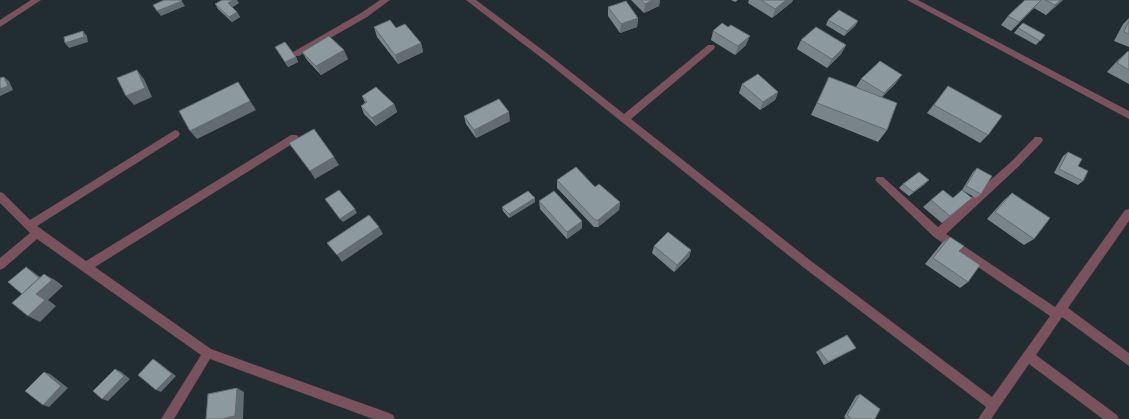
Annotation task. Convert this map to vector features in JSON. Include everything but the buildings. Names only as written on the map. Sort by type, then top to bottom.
[{"type":"street","points":[[0,24],[37,0]]},
{"type":"street","points":[[296,54],[364,15],[386,0]]},
{"type":"street","points":[[470,0],[624,119],[807,264],[993,405]]},
{"type":"street","points":[[911,0],[1129,115]]},
{"type":"street","points":[[624,119],[711,47]]},
{"type":"street","points":[[0,265],[33,229],[175,134]]},
{"type":"street","points":[[86,267],[294,138]]},
{"type":"street","points":[[938,234],[1016,163],[1038,140]]},
{"type":"street","points":[[880,180],[938,234],[959,250],[1059,312],[1129,360]]},
{"type":"street","points":[[0,196],[33,229],[208,353],[389,419]]},
{"type":"street","points":[[984,419],[1129,213]]},
{"type":"street","points":[[167,419],[208,353]]},
{"type":"street","points":[[1028,356],[1113,419]]}]
